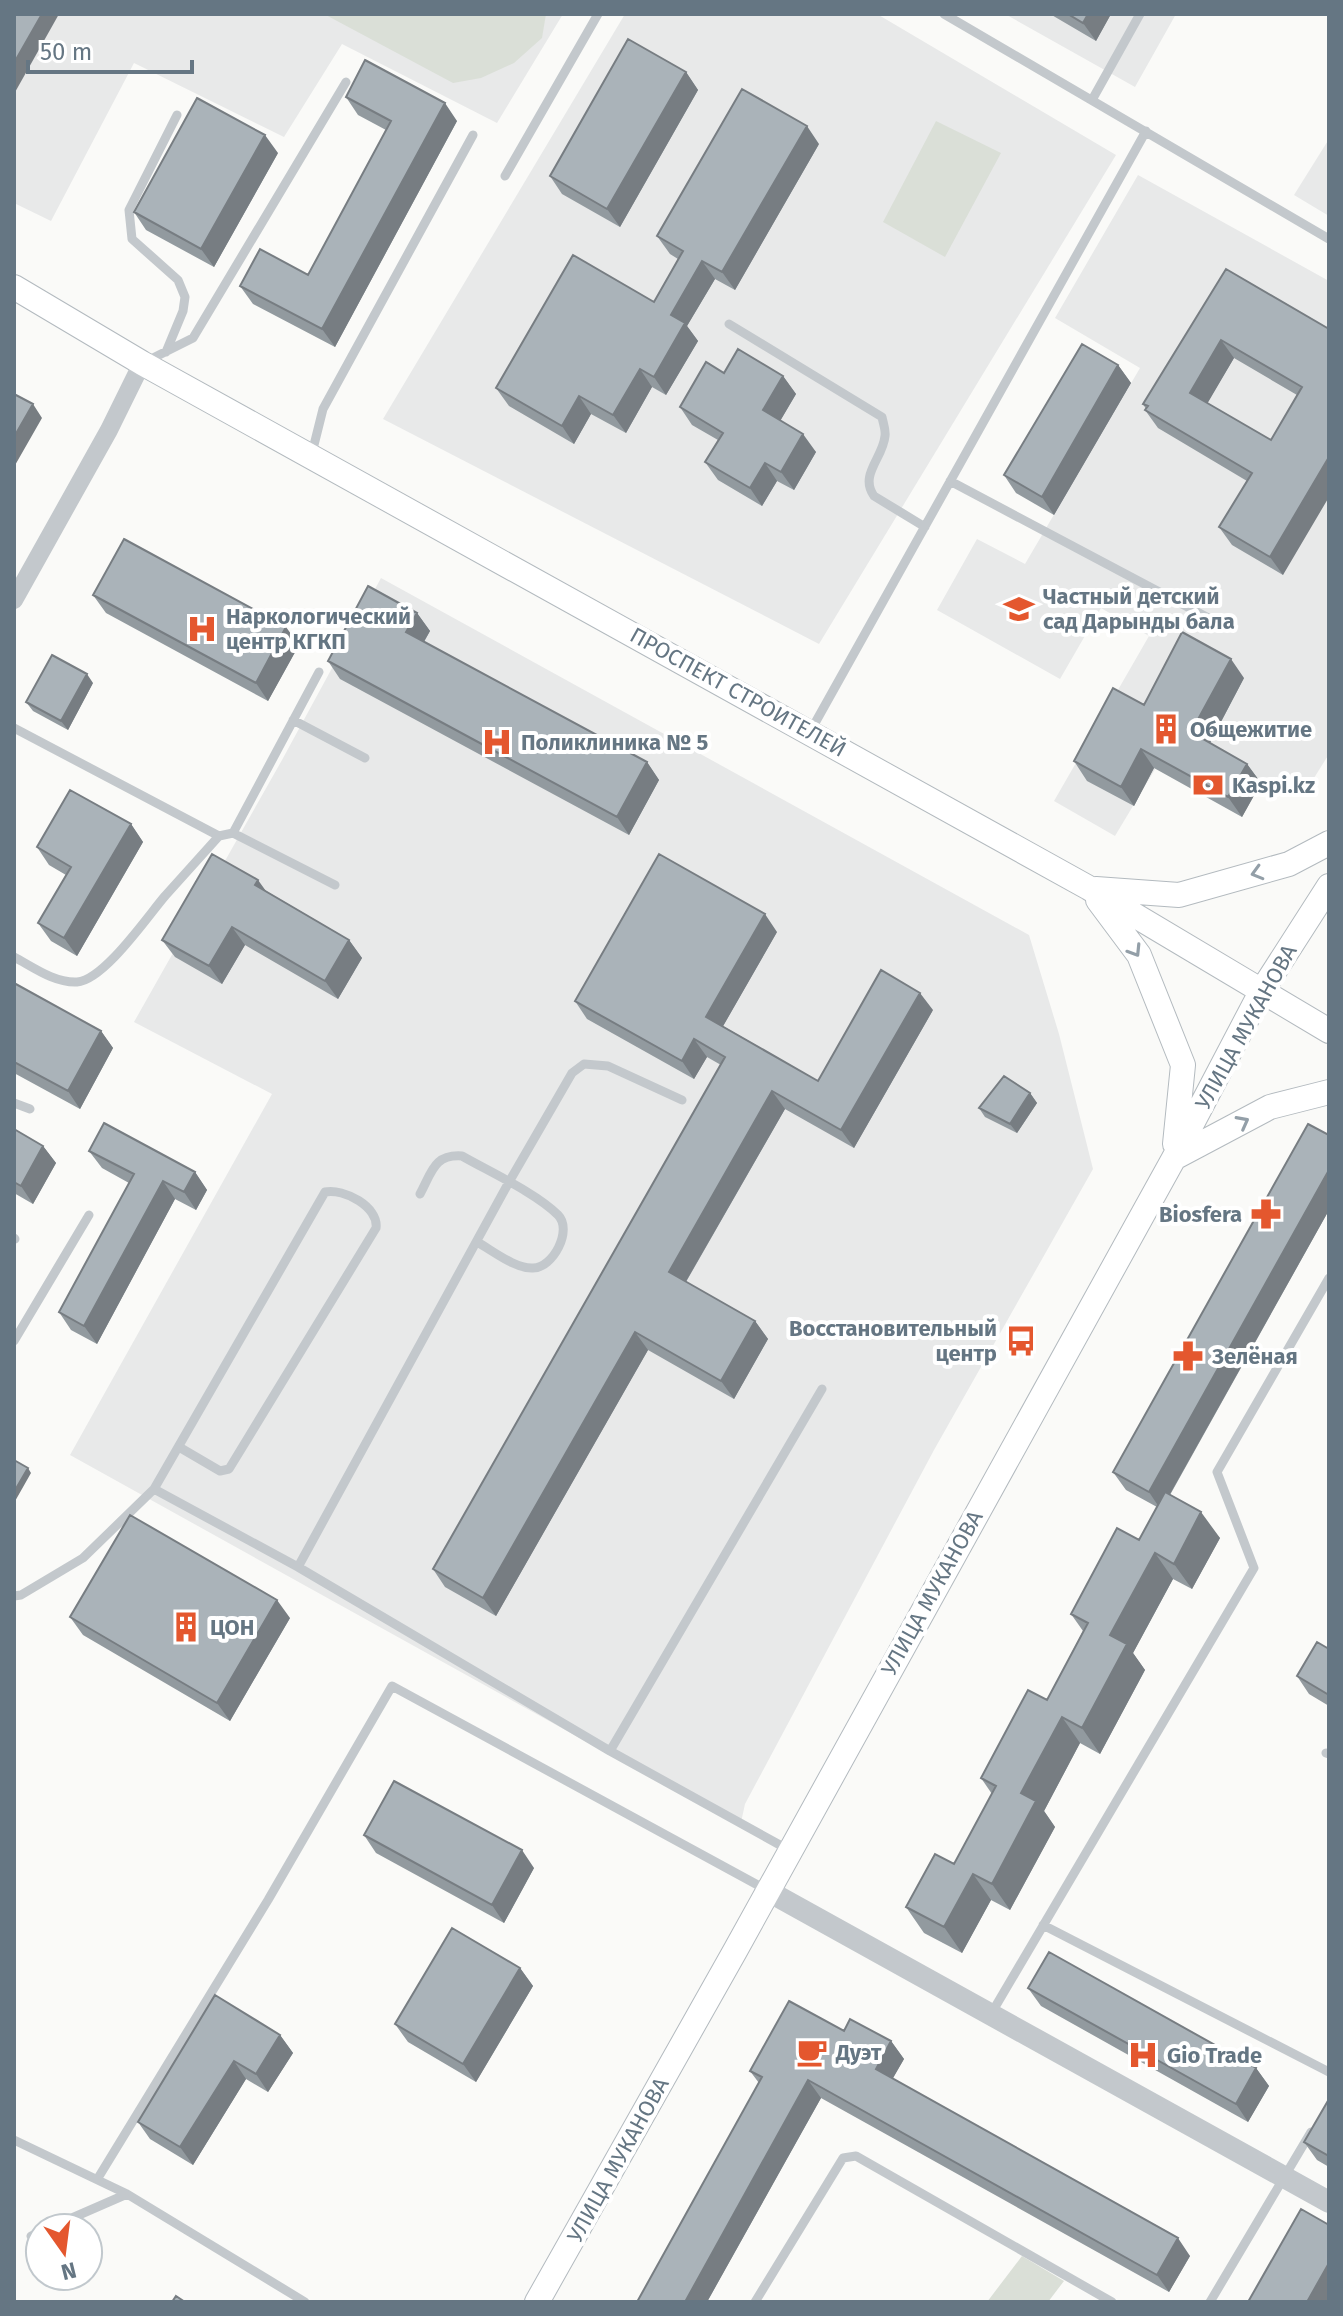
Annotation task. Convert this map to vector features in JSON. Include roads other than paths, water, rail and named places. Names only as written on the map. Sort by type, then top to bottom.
[{"type":"main road","name":"ПРОСПЕКТ СТРОИТЕЛЕЙ","points":[[14,287],[142,363],[1089,888],[1329,1031]]},
{"type":"main road","points":[[1089,888],[1179,895],[1289,864],[1329,843]]},
{"type":"main road","name":"УЛИЦА МУКАНОВА","points":[[537,2302],[1174,1158],[1261,992],[1329,886]]},
{"type":"main road","points":[[1089,888],[1139,955],[1183,1065],[1174,1158]]},
{"type":"main road","points":[[1174,1158],[1270,1107],[1329,1092]]},
{"type":"street","points":[[15,597],[109,430],[142,363]]},
{"type":"street","points":[[768,1891],[1329,2202]]},
{"type":"lane","points":[[505,176],[598,14]]},
{"type":"lane","points":[[944,14],[1329,239]]},
{"type":"lane","points":[[1092,100],[1140,14]]},
{"type":"lane","points":[[142,363],[193,338],[346,82]]},
{"type":"lane","points":[[166,352],[183,311],[185,297],[178,280],[132,239],[129,210],[177,115]]},
{"type":"lane","points":[[810,732],[1146,131]]},
{"type":"lane","points":[[311,456],[323,409],[473,135]]},
{"type":"lane","points":[[729,324],[882,417],[885,437],[867,480],[869,490],[925,527]]},
{"type":"lane","points":[[950,481],[1216,622]]},
{"type":"lane","points":[[233,833],[319,672]]},
{"type":"lane","points":[[293,720],[365,758]]},
{"type":"lane","points":[[14,728],[219,836]]},
{"type":"lane","points":[[14,957],[61,981],[81,982],[125,946],[219,836],[233,833],[335,885]]},
{"type":"lane","points":[[298,1567],[572,1073],[584,1064],[608,1066],[682,1100]]},
{"type":"lane","points":[[14,1103],[30,1109]]},
{"type":"lane","points":[[420,1194],[438,1162],[448,1155],[462,1156],[509,1182],[560,1216],[564,1223],[564,1233],[554,1256],[545,1265],[534,1269],[477,1242]]},
{"type":"lane","points":[[14,1596],[21,1595],[83,1558],[154,1489],[325,1192],[335,1189],[343,1192],[373,1212],[377,1220],[376,1228],[229,1469],[220,1471],[179,1447]]},
{"type":"lane","points":[[14,1341],[89,1215]]},
{"type":"lane","points":[[990,2015],[1254,1568],[1217,1472],[1329,1278]]},
{"type":"lane","points":[[610,1751],[822,1389]]},
{"type":"lane","points":[[154,1489],[298,1567],[610,1751],[789,1850]]},
{"type":"lane","points":[[98,2178],[268,1900],[392,1686],[768,1891]]},
{"type":"lane","points":[[1043,1925],[1329,2072]]},
{"type":"lane","points":[[1210,2302],[1315,2127]]},
{"type":"lane","points":[[14,2140],[127,2194],[305,2302]]},
{"type":"lane","points":[[755,2302],[843,2158],[850,2155],[1112,2302]]},
{"type":"lane","points":[[86,2212],[127,2194]]},
{"type":"place","name":"Частный детский сад Дарынды бала","points":[[1019,609]]},
{"type":"place","name":"Наркологический центр КГКП","points":[[202,629]]},
{"type":"place","name":"Общежитие","points":[[1166,729]]},
{"type":"place","name":"Поликлиника № 5","points":[[497,742]]},
{"type":"place","name":"Kaspi.kz","points":[[1208,785]]},
{"type":"place","name":"Biosfera","points":[[1266,1214]]},
{"type":"place","name":"Восстановительный центр","points":[[1021,1341]]},
{"type":"place","name":"Зелёная","points":[[1188,1356]]},
{"type":"place","name":"ЦОН","points":[[186,1627]]},
{"type":"place","name":"Дуэт","points":[[812,2052]]},
{"type":"place","name":"Gio Trade","points":[[1143,2055]]}]
